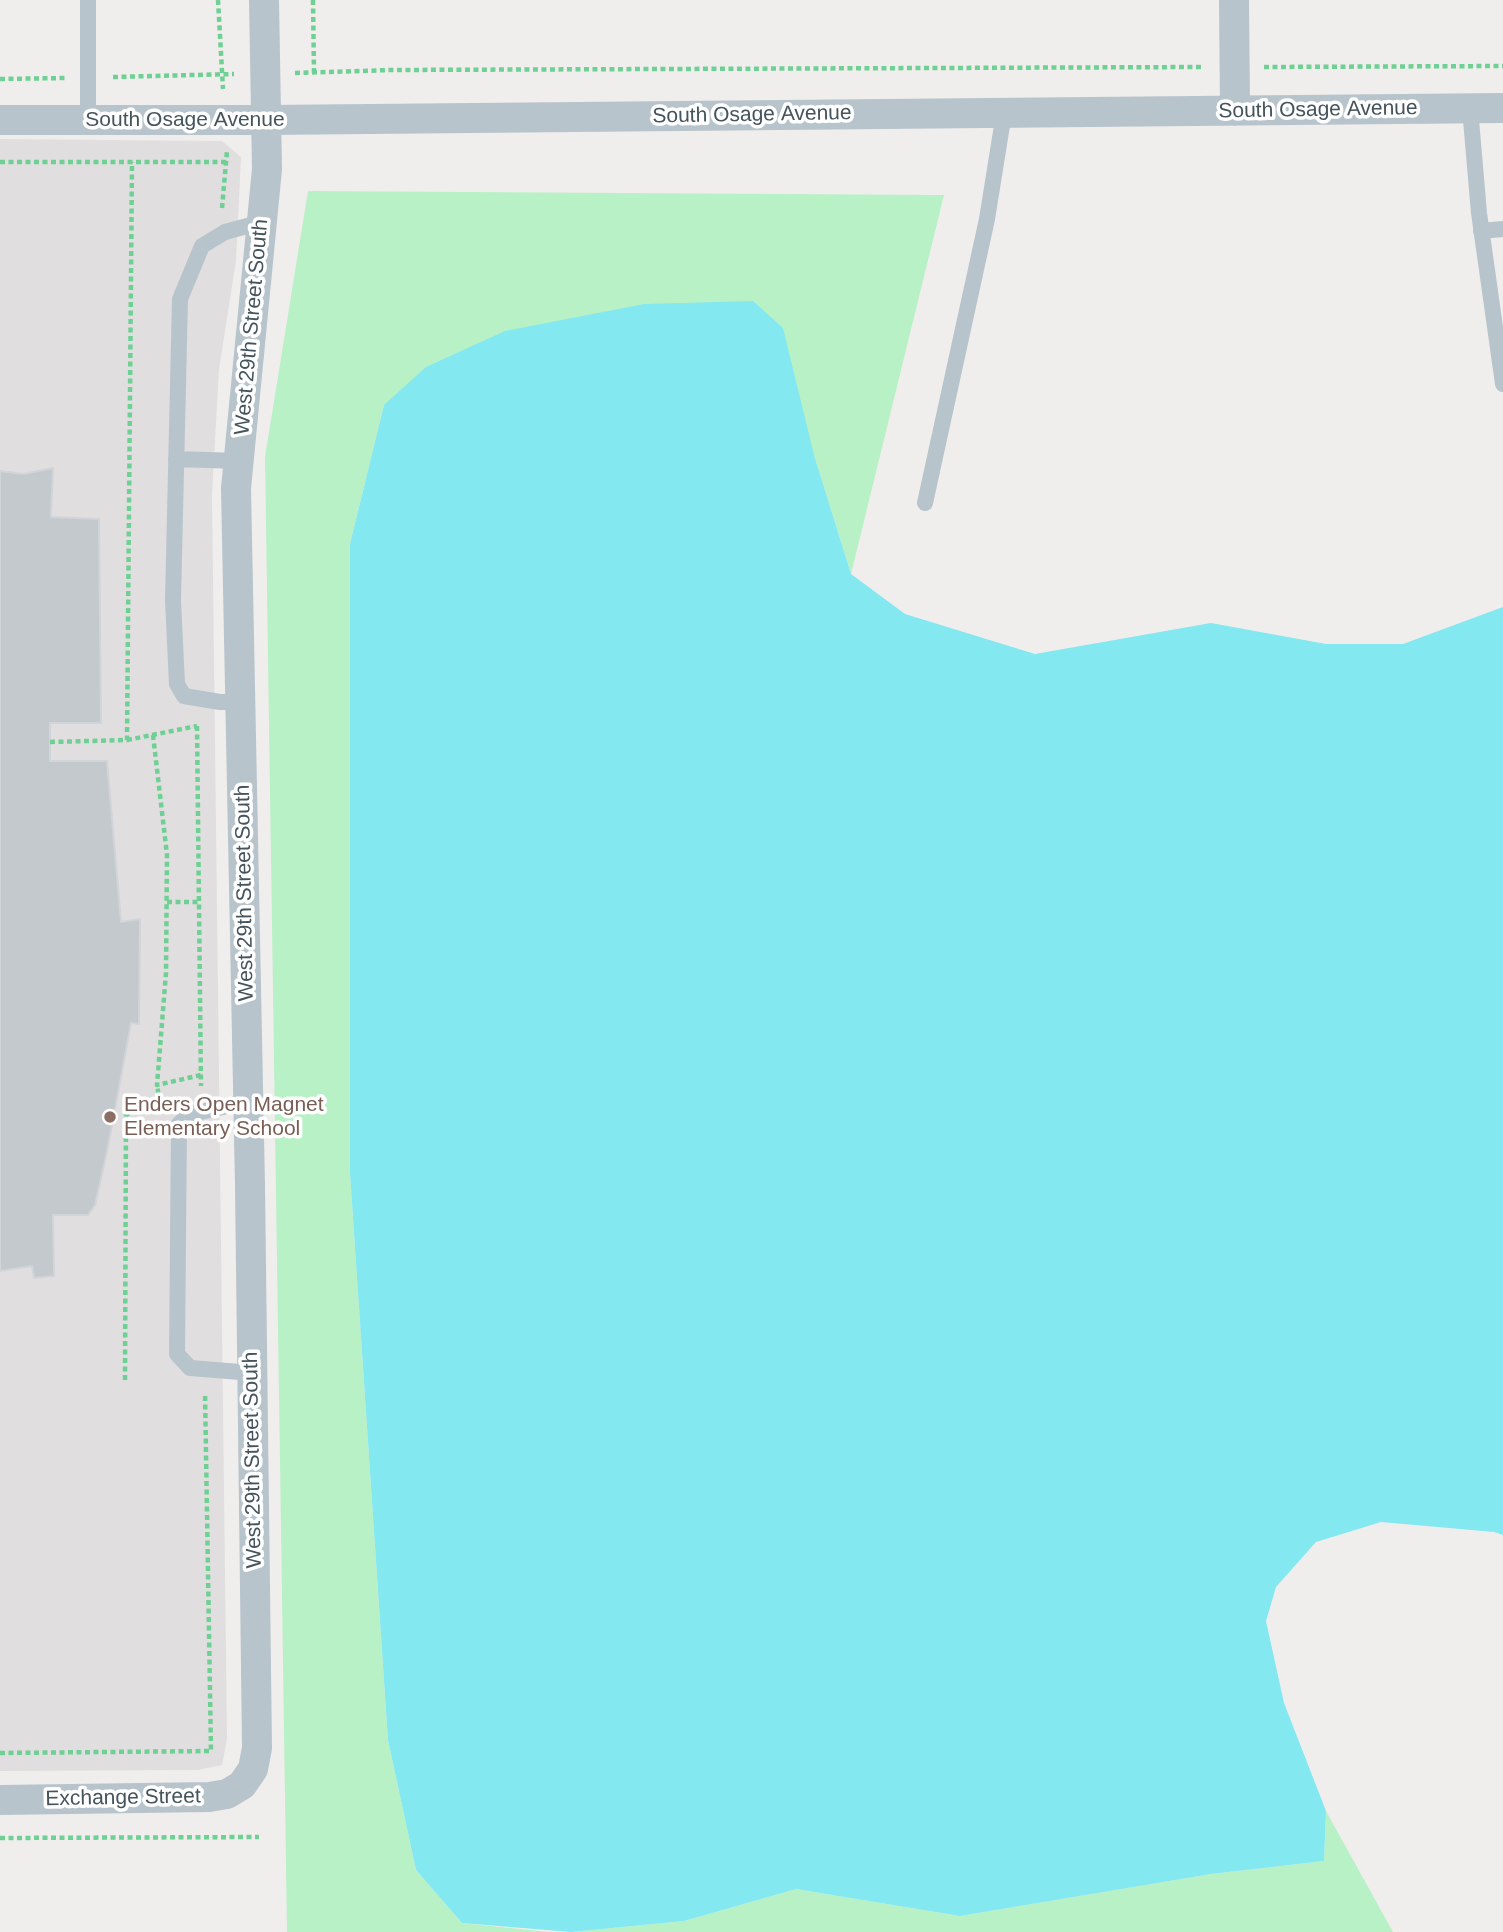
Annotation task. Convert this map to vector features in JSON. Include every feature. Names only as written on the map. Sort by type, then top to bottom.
[{"type":"street","name":"West 29th Street South","points":[[242,1785],[253,1769],[257,1748],[249,1101],[236,488],[267,169],[264,0]]},
{"type":"street","points":[[1234,0],[1235,111]]},
{"type":"street","name":"South Osage Avenue","points":[[0,120],[266,120],[1503,108]]},
{"type":"street","name":"Exchange Street","points":[[0,1800],[209,1797],[227,1794],[242,1785]]},
{"type":"lane","points":[[88,0],[88,120]]},
{"type":"lane","points":[[1470,108],[1481,231],[1503,384]]},
{"type":"lane","points":[[925,503],[987,219],[1004,113]]},
{"type":"lane","points":[[241,702],[220,702],[184,696],[177,684],[173,600],[180,299],[202,246],[226,232],[262,222]]},
{"type":"lane","points":[[1481,231],[1503,229]]},
{"type":"lane","points":[[176,459],[239,461]]},
{"type":"lane","points":[[249,1101],[188,1115],[178,1124],[177,1354],[190,1368],[253,1373]]},
{"type":"path","points":[[313,0],[314,73]]},
{"type":"path","points":[[0,79],[405,70],[1503,66]]},
{"type":"path","points":[[0,162],[227,162]]},
{"type":"path","points":[[50,741],[127,740],[132,162]]},
{"type":"path","points":[[125,1380],[126,1115],[159,1097],[157,1085],[166,973],[167,855],[153,735]]},
{"type":"path","points":[[167,902],[199,902]]},
{"type":"path","points":[[157,1085],[201,1075]]},
{"type":"path","points":[[0,1753],[211,1752]]},
{"type":"path","points":[[0,1838],[259,1837]]},
{"type":"shaded area","name":"Enders Open Magnet Elementary School","points":[[0,139],[222,141],[241,157],[236,261],[219,369],[212,495],[227,1739],[222,1765],[198,1770],[0,1771]]},
{"type":"green space","points":[[308,191],[944,195],[851,574],[814,455],[384,405],[350,544],[350,1173],[388,1740],[416,1870],[462,1923],[549,1932],[287,1932],[265,457]]},
{"type":"green space","points":[[1326,1811],[1393,1932],[571,1932],[684,1921],[796,1889],[960,1916],[1211,1874],[1324,1861]]},
{"type":"water","points":[[753,301],[783,328],[814,455],[851,574],[905,614],[1035,654],[1211,623],[1326,644],[1403,644],[1503,607],[1503,1535],[1381,1522],[1316,1542],[1276,1587],[1266,1621],[1284,1703],[1326,1811],[1324,1861],[1211,1874],[960,1916],[796,1889],[684,1921],[571,1932],[462,1923],[416,1870],[388,1740],[350,1173],[350,544],[384,405],[426,367],[505,331],[644,304]]},
{"type":"building","points":[[53,468],[51,517],[99,519],[101,723],[50,723],[50,761],[107,761],[121,922],[140,919],[139,1024],[131,1023],[95,1205],[88,1215],[53,1215],[54,1276],[34,1278],[32,1266],[0,1271],[0,471],[23,474]]},
{"type":"place","name":"Enders Open Magnet Elementary School","points":[[110,1117]]}]
